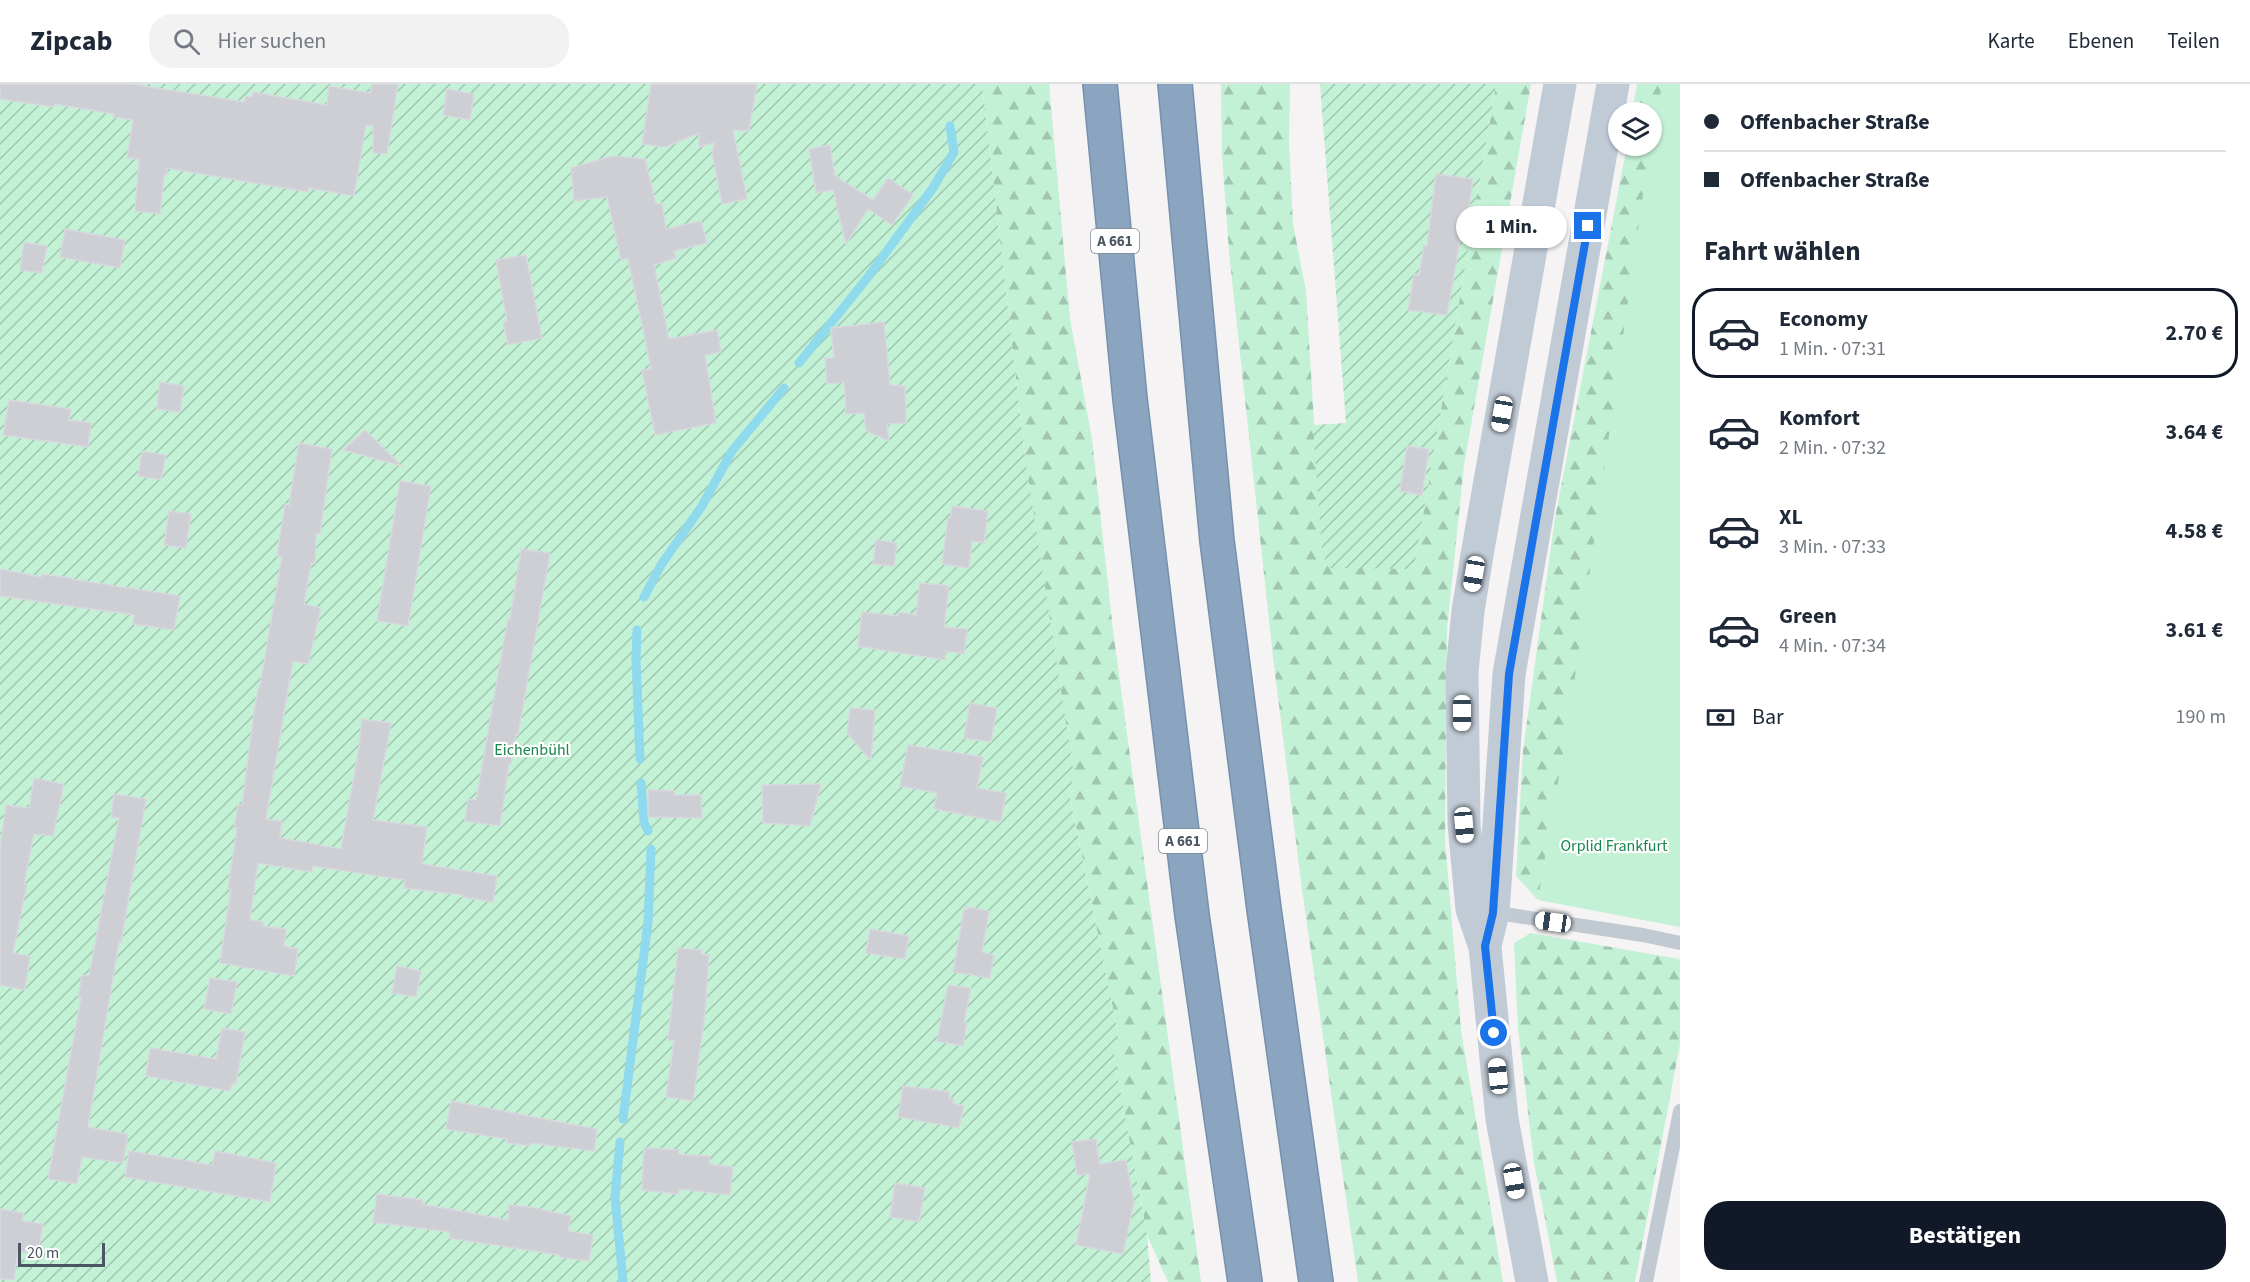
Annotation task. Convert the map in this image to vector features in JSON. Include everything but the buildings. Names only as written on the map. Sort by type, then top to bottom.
[{"type":"highway","name":"A 661","points":[[1100,84],[1130,399],[1192,915],[1245,1282]]},
{"type":"highway","points":[[1175,84],[1217,541],[1264,909],[1316,1282]]},
{"type":"main road","points":[[1532,1282],[1502,1119],[1482,911],[1464,825],[1462,672],[1478,555],[1560,84]]},
{"type":"main road","points":[[1482,911],[1509,674],[1613,84]]},
{"type":"lane","points":[[1482,911],[1643,935],[1680,943]]},
{"type":"lane","points":[[1646,1282],[1680,1111]]},
{"type":"green space","name":"Eichenbühl","points":[[0,84],[982,84],[1025,457],[1074,775],[1069,793],[1118,1033],[1114,1057],[1147,1235],[1151,1282],[0,1282]]},
{"type":"green space","points":[[982,84],[1049,84],[1070,319],[1092,439],[1113,630],[1201,1282],[1168,1282],[1147,1235],[1114,1057],[1118,1033],[1069,792],[1073,775],[1025,457]]},
{"type":"green space","points":[[1221,84],[1290,84],[1289,142],[1293,224],[1306,291],[1322,554],[1414,569],[1496,84],[1531,84],[1464,465],[1447,629],[1445,840],[1461,1030],[1503,1282],[1358,1282],[1302,889],[1273,657],[1229,252],[1222,156]]},
{"type":"green space","points":[[1320,84],[1496,84],[1414,569],[1330,568],[1322,554],[1313,425],[1346,423]]},
{"type":"green space","points":[[1637,84],[1680,84],[1538,900],[1516,876],[1523,751],[1555,518],[1625,156],[1662,156],[1662,102],[1634,102]]},
{"type":"green space","name":"Orplid Frankfurt","points":[[1662,84],[1680,84],[1680,927],[1538,900],[1570,712],[1643,194],[1650,156],[1662,156],[1662,102],[1659,102]]},
{"type":"green space","points":[[1531,933],[1679,959],[1680,962],[1680,1044],[1635,1282],[1557,1282],[1534,1162],[1518,1028],[1514,943]]},
{"type":"waterway","points":[[799,363],[868,277],[933,188],[954,152],[950,126]]},
{"type":"waterway","points":[[644,597],[661,565],[702,506],[732,451],[784,388]]},
{"type":"waterway","points":[[637,630],[640,759]]},
{"type":"waterway","points":[[641,783],[644,822],[648,831]]},
{"type":"waterway","points":[[623,1119],[648,922],[651,849]]},
{"type":"waterway","points":[[620,1142],[615,1197],[623,1282]]},
{"type":"route","points":[[1494,1033],[1485,946],[1493,913],[1502,750],[1509,674],[1588,226]]}]
